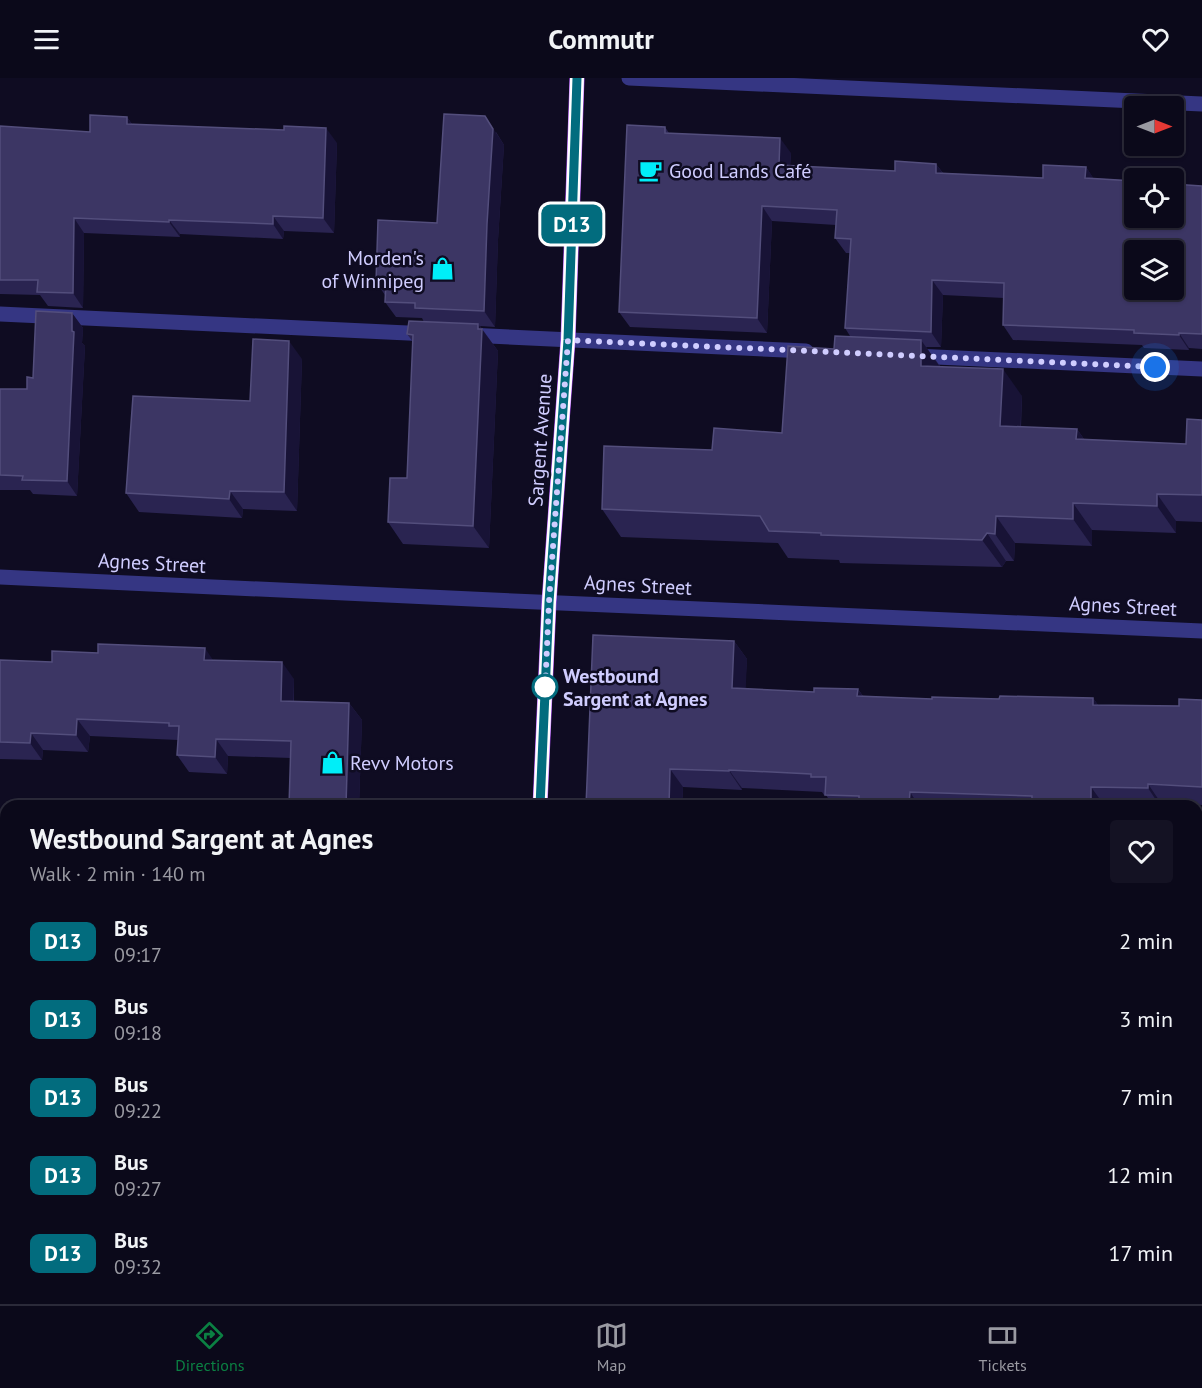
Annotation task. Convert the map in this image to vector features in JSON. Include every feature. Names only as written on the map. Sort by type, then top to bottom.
[{"type":"main road","name":"Sargent Avenue","points":[[540,800],[549,602],[568,340],[577,78]]},
{"type":"street","points":[[629,78],[1202,104]]},
{"type":"street","points":[[0,314],[820,351]]},
{"type":"street","points":[[904,355],[1202,369]]},
{"type":"street","name":"Agnes Street","points":[[0,577],[1202,631]]},
{"type":"building","points":[[444,114],[485,116],[493,129],[484,311],[415,308],[415,303],[385,302],[386,283],[376,282],[378,220],[437,223]]},
{"type":"building","points":[[90,115],[127,117],[127,124],[284,130],[284,126],[326,128],[323,218],[273,216],[273,224],[74,218],[73,293],[37,292],[38,280],[0,280],[0,126],[90,132]]},
{"type":"building","points":[[627,125],[665,127],[665,133],[780,138],[779,165],[895,171],[895,161],[936,164],[936,173],[1043,178],[1043,165],[1086,167],[1085,178],[1124,180],[1124,228],[1184,228],[1184,185],[1202,186],[1202,334],[1134,333],[1134,330],[1003,325],[1004,283],[932,280],[931,332],[845,328],[851,239],[835,238],[837,210],[762,206],[757,318],[619,312]]},
{"type":"building","points":[[36,311],[72,313],[72,331],[74,332],[67,481],[22,480],[23,476],[0,475],[0,389],[27,389],[27,377],[33,378]]},
{"type":"building","points":[[409,321],[478,324],[478,329],[482,329],[473,526],[388,522],[390,478],[407,478],[413,335],[407,334]]},
{"type":"building","points":[[835,336],[921,340],[921,366],[1003,369],[1000,426],[1077,429],[1076,439],[1186,444],[1187,419],[1202,420],[1202,495],[1157,494],[1157,506],[1073,503],[1073,519],[996,516],[995,534],[987,533],[982,540],[821,535],[821,533],[769,531],[760,516],[602,509],[604,446],[712,450],[714,428],[782,433],[788,346],[834,349]]},
{"type":"building","points":[[253,339],[289,341],[284,492],[230,491],[229,499],[126,493],[133,396],[250,401]]},
{"type":"building","points":[[593,635],[734,641],[732,688],[814,692],[814,688],[858,689],[857,696],[932,699],[932,697],[999,699],[1000,696],[1093,698],[1093,705],[1179,706],[1179,699],[1202,700],[1202,787],[1148,784],[1148,788],[1091,787],[1091,800],[1032,800],[1032,796],[910,792],[909,800],[859,800],[859,796],[825,795],[826,777],[811,777],[811,774],[670,769],[669,800],[586,800]]},
{"type":"building","points":[[98,644],[205,648],[204,660],[282,662],[281,701],[349,703],[346,800],[289,800],[291,741],[216,739],[215,757],[177,755],[179,726],[169,726],[169,723],[77,719],[76,735],[31,733],[30,743],[0,742],[0,660],[52,662],[52,651],[98,653]]},
{"type":"bus line","name":"D13","points":[[540,800],[549,602],[568,340],[577,78]]},
{"type":"place","name":"Good Lands Café","points":[[651,171]]},
{"type":"place","name":"Morden's of Winnipeg","points":[[442,269]]},
{"type":"place","name":"Westbound Sargent at Agnes","points":[[545,687]]},
{"type":"place","name":"Revv Motors","points":[[332,763]]},
{"type":"route","points":[[545,687],[545,692],[549,602],[568,340],[1155,367]]}]
